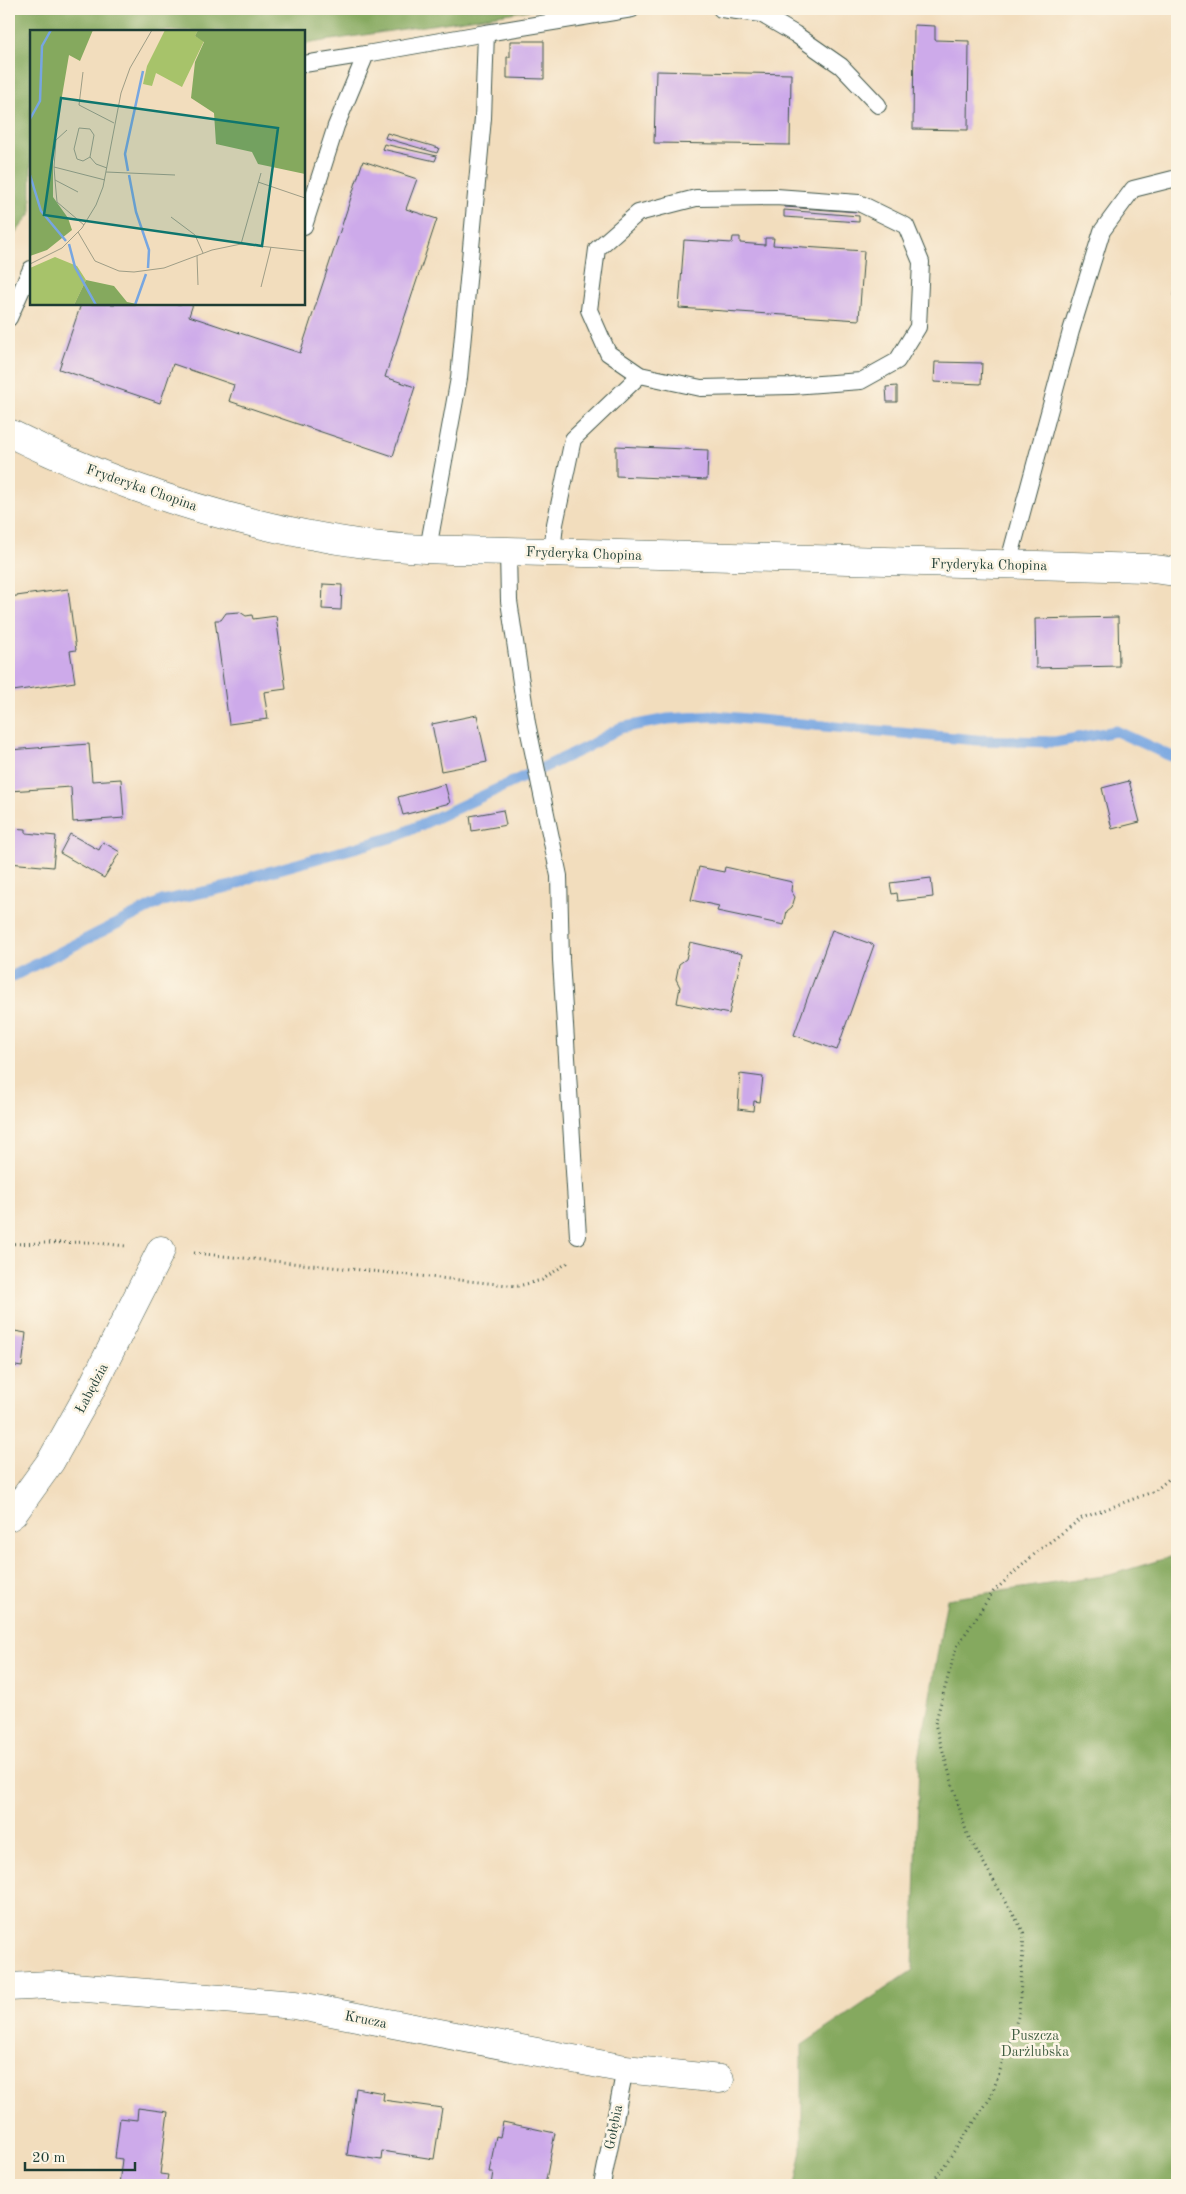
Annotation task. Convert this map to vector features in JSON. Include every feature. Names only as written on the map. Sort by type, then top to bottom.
[{"type":"street","name":"Fryderyka Chopina","points":[[9,432],[56,456],[168,499],[283,530],[365,544],[428,549],[1146,568],[1177,572]]},
{"type":"street","name":"Łabędzia","points":[[9,1517],[51,1461],[90,1393],[161,1250]]},
{"type":"street","name":"Krucza","points":[[9,1987],[49,1985],[295,2006],[625,2069],[720,2079]]},
{"type":"lane","points":[[305,64],[632,9]]},
{"type":"lane","points":[[721,9],[761,14],[795,34],[841,66],[878,105]]},
{"type":"lane","points":[[428,549],[458,378],[481,137],[486,33]]},
{"type":"lane","points":[[305,223],[336,126],[366,54]]},
{"type":"lane","points":[[1008,564],[1070,331],[1102,231],[1133,189],[1177,178]]},
{"type":"lane","points":[[776,197],[859,203],[906,226],[921,262],[918,327],[897,361],[861,381],[792,386],[701,388],[640,375],[608,353],[589,310],[597,249],[638,213],[696,198],[776,197]]},
{"type":"lane","points":[[9,318],[30,271]]},
{"type":"lane","points":[[552,552],[555,524],[573,439],[640,375]]},
{"type":"lane","points":[[508,551],[509,600],[526,714],[559,876],[561,960],[578,1236]]},
{"type":"lane","name":"Gołębia","points":[[602,2185],[625,2069]]},
{"type":"path","points":[[9,1244],[87,1242],[518,1286],[542,1280],[567,1263],[578,1236]]},
{"type":"path","points":[[931,2185],[991,2097],[1019,2014],[1024,1933],[967,1834],[935,1724],[956,1648],[993,1592],[1039,1550],[1082,1518],[1155,1491],[1177,1472]]},
{"type":"green space","points":[[9,9],[538,9],[305,44],[305,30],[30,30],[30,214],[9,242]]},
{"type":"green space","name":"Puszcza Darżlubska","points":[[1177,1555],[1177,2185],[795,2185],[802,2150],[802,2045],[913,1970],[919,1759],[947,1599],[1110,1575]]},
{"type":"building","points":[[914,25],[935,26],[935,40],[969,41],[968,130],[913,129]]},
{"type":"building","points":[[510,41],[544,41],[544,79],[507,78],[507,57],[510,57]]},
{"type":"building","points":[[656,71],[791,74],[790,145],[654,143]]},
{"type":"building","points":[[387,133],[439,148],[437,153],[385,138]]},
{"type":"building","points":[[384,144],[437,156],[435,161],[382,149]]},
{"type":"building","points":[[363,161],[417,179],[406,209],[437,219],[385,377],[415,387],[393,456],[229,401],[234,385],[173,364],[160,403],[59,369],[81,305],[193,305],[189,316],[300,353]]},
{"type":"building","points":[[785,200],[860,206],[859,212],[785,207]]},
{"type":"building","points":[[784,210],[859,216],[859,222],[784,217]]},
{"type":"building","points":[[733,237],[740,237],[740,243],[765,245],[765,238],[774,238],[773,245],[864,251],[859,320],[679,308],[684,240],[732,243]]},
{"type":"building","points":[[1176,269],[1177,298],[1174,298]]},
{"type":"building","points":[[935,362],[982,363],[981,384],[934,382]]},
{"type":"building","points":[[897,386],[897,402],[887,402],[886,387]]},
{"type":"building","points":[[616,446],[708,450],[707,480],[616,476]]},
{"type":"building","points":[[323,584],[342,585],[341,610],[322,609]]},
{"type":"building","points":[[68,589],[76,650],[70,651],[75,682],[13,691],[9,665],[9,597]]},
{"type":"building","points":[[240,612],[246,616],[252,615],[253,619],[276,616],[286,689],[264,692],[268,719],[229,724],[215,620],[221,620],[226,613]]},
{"type":"building","points":[[1118,617],[1119,666],[1036,668],[1035,619]]},
{"type":"building","points":[[477,715],[487,762],[441,771],[432,724]]},
{"type":"building","points":[[89,744],[92,781],[121,779],[124,818],[73,822],[71,787],[9,791],[9,750]]},
{"type":"building","points":[[1129,781],[1140,822],[1112,829],[1102,788]]},
{"type":"building","points":[[445,784],[450,803],[403,815],[398,797]]},
{"type":"building","points":[[503,810],[506,825],[472,831],[470,816]]},
{"type":"building","points":[[9,828],[26,829],[26,833],[56,836],[53,867],[9,863]]},
{"type":"building","points":[[70,834],[99,850],[103,842],[120,852],[104,878],[60,853]]},
{"type":"building","points":[[699,867],[724,872],[725,867],[792,882],[791,891],[795,897],[792,907],[787,911],[784,925],[717,911],[719,906],[691,900]]},
{"type":"building","points":[[931,878],[933,897],[898,901],[897,893],[892,894],[890,883]]},
{"type":"building","points":[[832,930],[874,945],[837,1050],[794,1035]]},
{"type":"building","points":[[690,942],[742,954],[729,1014],[677,1003],[680,987],[676,979],[679,964],[686,959]]},
{"type":"building","points":[[740,1074],[763,1077],[760,1102],[754,1101],[753,1111],[738,1109]]},
{"type":"building","points":[[9,1330],[26,1333],[22,1367],[9,1365]]},
{"type":"building","points":[[356,2088],[384,2093],[383,2100],[442,2108],[434,2159],[382,2151],[381,2160],[347,2155]]},
{"type":"building","points":[[138,2108],[168,2112],[160,2174],[168,2175],[166,2185],[119,2185],[122,2159],[115,2158],[120,2118],[137,2120]]},
{"type":"building","points":[[503,2122],[555,2133],[545,2185],[491,2185],[493,2172],[489,2172],[496,2136],[500,2137]]},
{"type":"waterway","points":[[9,978],[162,901],[232,886],[254,876],[397,836],[585,748],[620,728],[668,719],[715,716],[977,740],[1055,742],[1116,731],[1177,759]]}]
